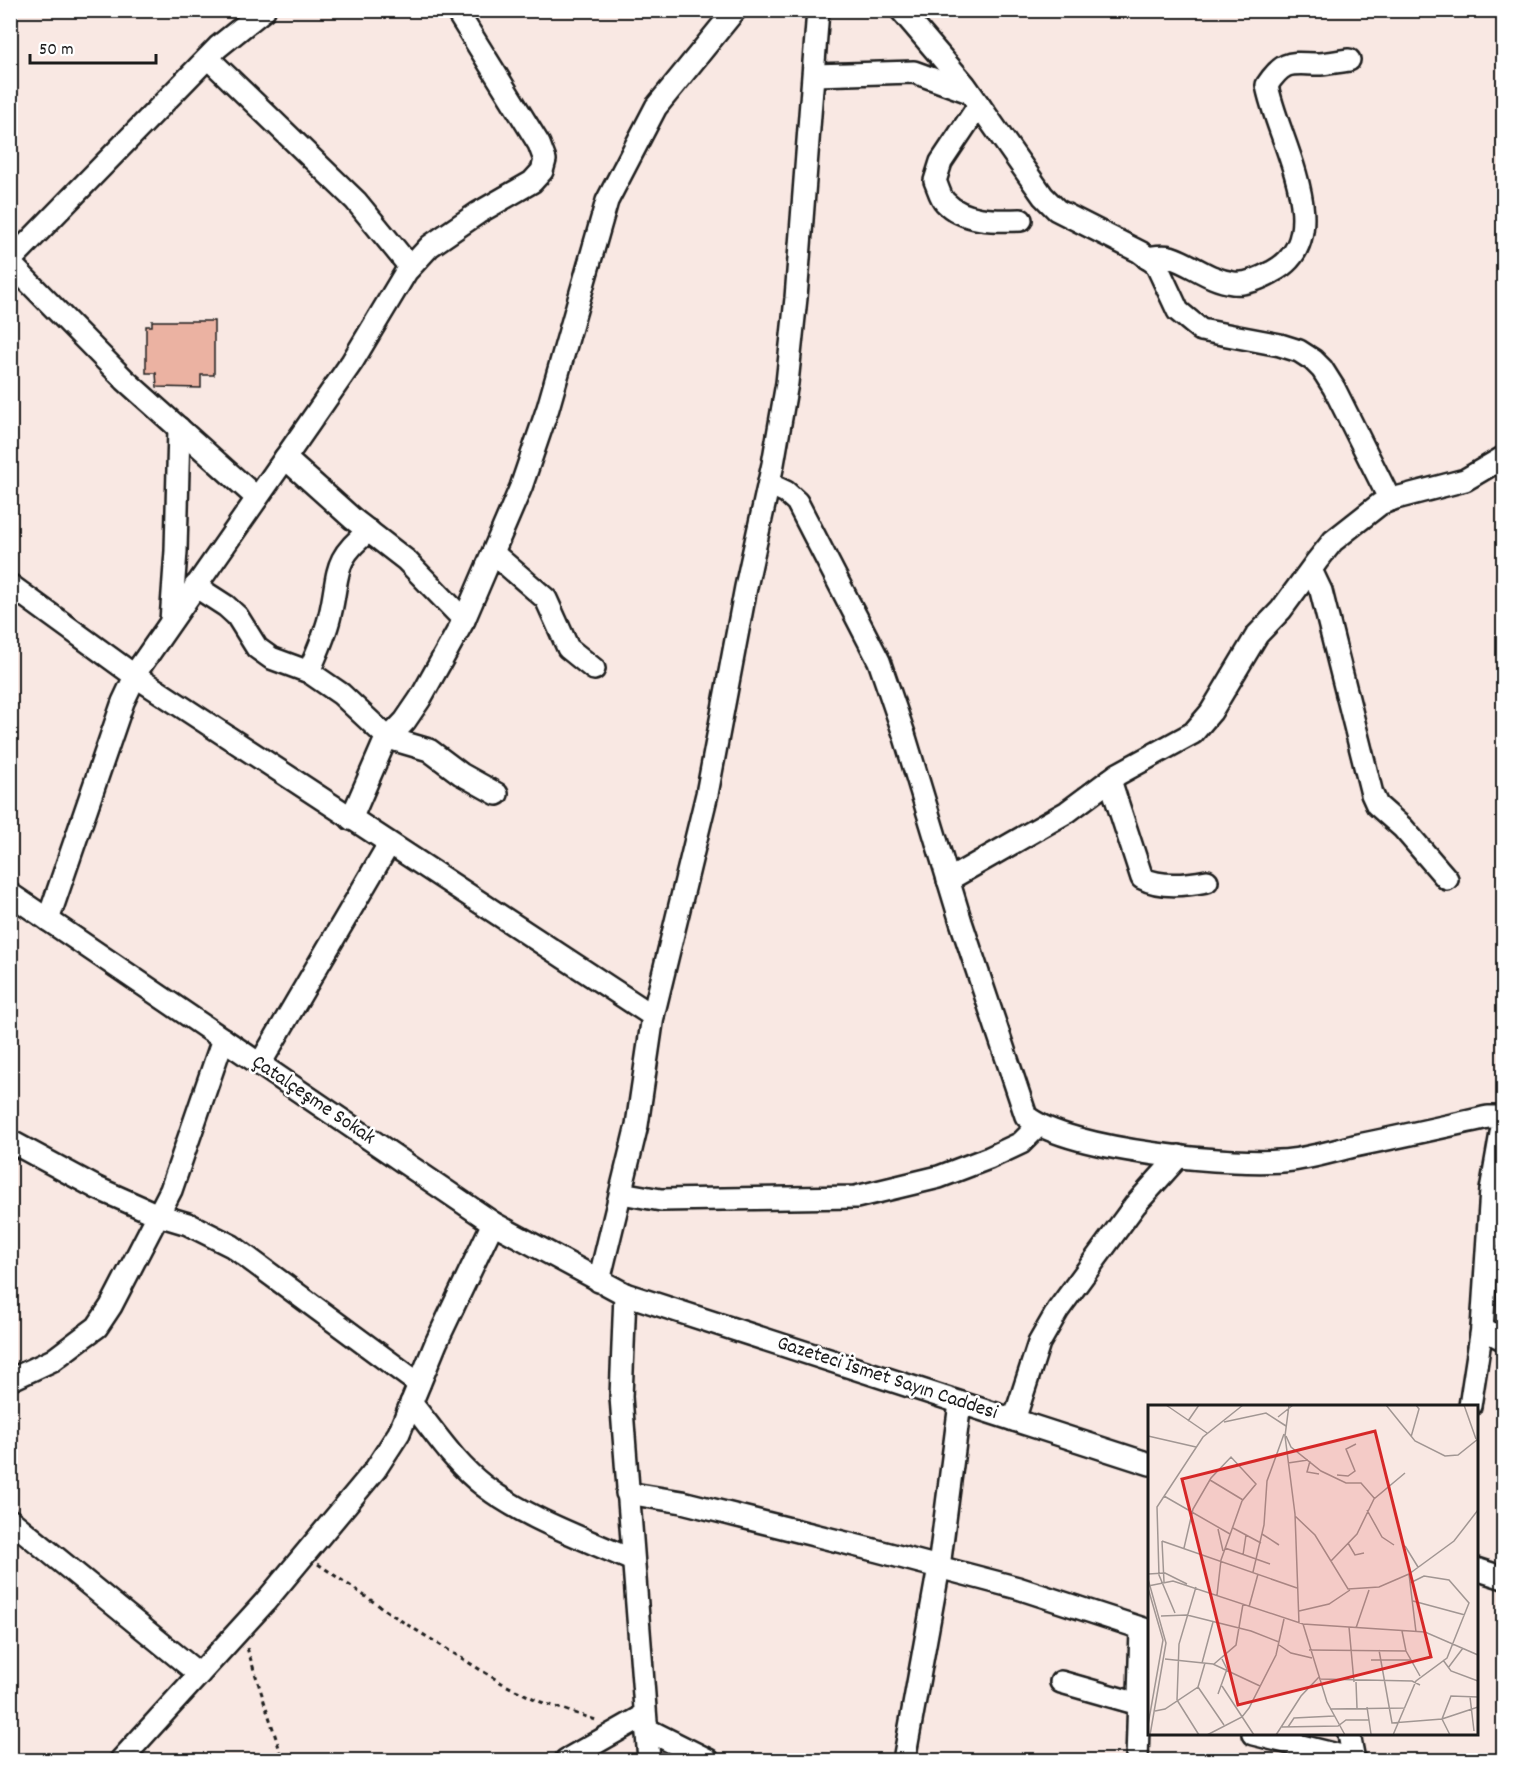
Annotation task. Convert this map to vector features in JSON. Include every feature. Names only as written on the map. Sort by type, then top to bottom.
[{"type":"street","points":[[257,498],[125,380],[10,262],[208,58],[264,10]]},
{"type":"street","points":[[48,920],[135,676],[171,621],[352,362],[410,267],[430,246],[458,226],[532,182],[542,171],[544,160],[539,144],[456,10]]},
{"type":"street","points":[[351,819],[370,773],[388,738],[405,721],[420,699],[464,620],[521,487],[548,408],[607,201],[656,107],[735,10]]},
{"type":"street","points":[[599,1281],[637,1125],[653,1016],[707,794],[787,383],[796,298],[818,10]]},
{"type":"street","points":[[901,10],[974,98],[1029,177],[1057,210],[1156,264],[1178,311],[1201,330],[1250,337],[1290,348],[1299,351],[1322,369],[1390,500]]},
{"type":"street","points":[[208,58],[356,201],[410,267]]},
{"type":"street","points":[[1148,258],[1168,256],[1214,279],[1236,284],[1259,279],[1278,269],[1292,257],[1302,238],[1304,218],[1294,171],[1271,107],[1267,85],[1277,70],[1286,65],[1300,62],[1319,64],[1349,60]]},
{"type":"street","points":[[814,75],[914,72],[974,98]]},
{"type":"street","points":[[974,98],[941,162],[935,180],[944,202],[968,217],[999,220],[1021,219]]},
{"type":"street","points":[[171,621],[176,551],[179,428]]},
{"type":"street","points":[[948,880],[1067,812],[1110,780],[1193,733],[1211,712],[1257,635],[1281,610],[1333,541],[1380,504],[1465,480],[1503,457]]},
{"type":"street","points":[[285,458],[406,560],[464,620]]},
{"type":"street","points":[[769,484],[786,492],[797,502],[879,661],[1026,1116],[1038,1126],[1103,1145],[1179,1156],[1255,1161],[1292,1160],[1488,1118],[1503,1117],[1482,1328],[1470,1405]]},
{"type":"street","points":[[309,672],[330,616],[337,569],[349,546],[369,531]]},
{"type":"street","points":[[493,553],[546,599],[568,648],[594,669]]},
{"type":"street","points":[[1311,570],[1321,591],[1372,794],[1377,805],[1403,828],[1448,879]]},
{"type":"street","points":[[10,585],[135,676],[653,1016]]},
{"type":"street","points":[[195,586],[237,616],[257,648],[271,658],[309,672],[341,694],[388,738],[429,750],[461,774],[497,794]]},
{"type":"street","points":[[1110,780],[1142,878],[1153,884],[1189,885],[1207,881]]},
{"type":"street","points":[[260,1064],[388,844]]},
{"type":"street","name":"Çatalçeşme Sokak","points":[[10,894],[492,1223],[625,1294]]},
{"type":"street","points":[[10,1380],[53,1360],[97,1327],[171,1190],[223,1040]]},
{"type":"street","points":[[621,1193],[661,1200],[856,1197],[939,1177],[989,1158],[1021,1143],[1038,1126]]},
{"type":"street","points":[[10,1141],[97,1188],[158,1215],[188,1224],[232,1246],[415,1394],[468,1472],[484,1486],[546,1522],[632,1560]]},
{"type":"street","points":[[1014,1420],[1039,1343],[1058,1310],[1135,1205],[1179,1156]]},
{"type":"street","points":[[121,1761],[241,1629],[375,1470],[399,1433],[492,1223]]},
{"type":"street","points":[[625,1294],[621,1397],[649,1761]]},
{"type":"street","name":"Gazeteci İsmet Sayın Caddesi","points":[[625,1294],[1148,1464]]},
{"type":"street","points":[[1482,1328],[1503,1340]]},
{"type":"street","points":[[904,1761],[939,1568],[960,1403]]},
{"type":"street","points":[[627,1493],[682,1502],[1018,1588],[1145,1630],[1143,1705],[1137,1761]]},
{"type":"street","points":[[10,1520],[199,1674]]},
{"type":"street","points":[[1478,1570],[1503,1578]]},
{"type":"street","points":[[1061,1682],[1143,1705]]},
{"type":"street","points":[[566,1761],[616,1731],[646,1722],[708,1761]]},
{"type":"street","points":[[1257,1735],[1354,1760],[1349,1735]]},
{"type":"path","points":[[304,1555],[403,1622],[506,1685],[542,1702],[595,1718],[616,1731]]},
{"type":"path","points":[[241,1629],[283,1761]]},
{"type":"building","points":[[152,321],[214,321],[214,375],[201,375],[201,388],[157,387],[156,373],[146,373],[146,326],[152,326]]}]
